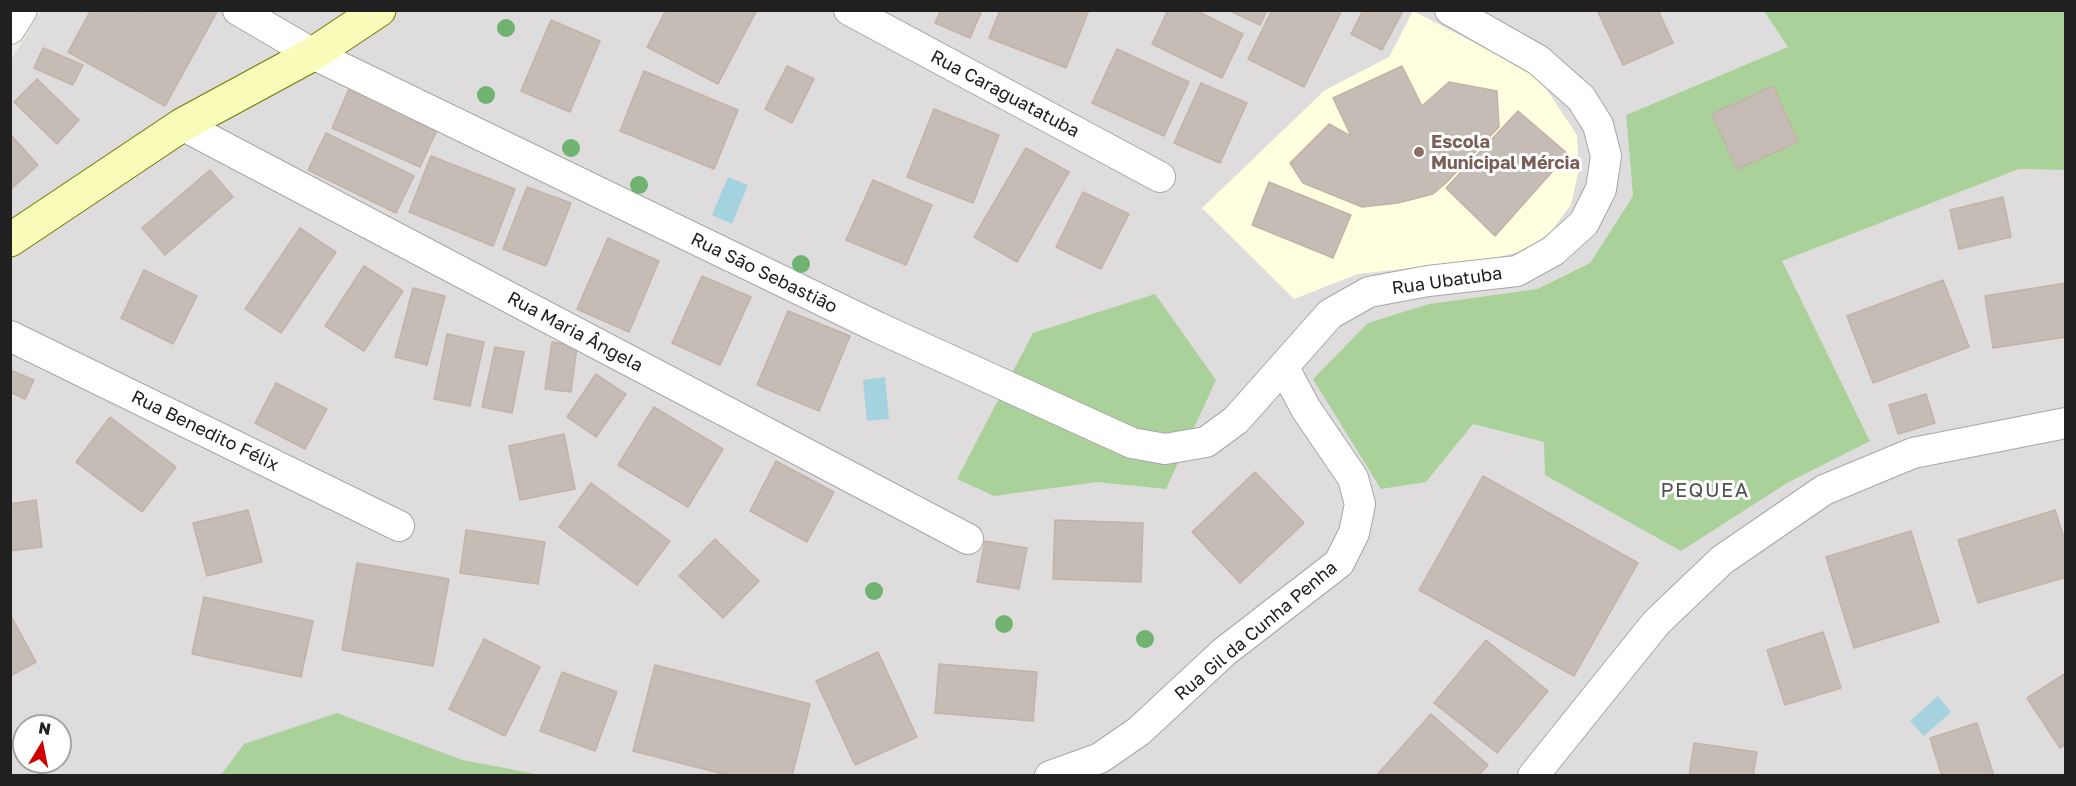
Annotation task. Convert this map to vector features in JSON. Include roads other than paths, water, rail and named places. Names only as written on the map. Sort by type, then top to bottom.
[{"type":"main road","points":[[10,240],[182,124],[313,54],[379,10]]},
{"type":"street","points":[[10,29],[22,10]]},
{"type":"street","name":"Rua São Sebastião","points":[[238,10],[313,54],[877,327],[1132,443],[1166,449],[1206,442],[1236,420],[1284,368]]},
{"type":"street","name":"Rua Caraguatatuba","points":[[849,10],[1160,177]]},
{"type":"street","name":"Rua Ubatuba","points":[[1284,368],[1330,314],[1370,292],[1428,281],[1516,271],[1552,250],[1584,223],[1601,189],[1606,156],[1598,125],[1581,98],[1538,60],[1450,10]]},
{"type":"street","name":"Rua Maria Ângela","points":[[182,124],[968,539]]},
{"type":"street","name":"Rua Benedito Félix","points":[[10,336],[399,526]]},
{"type":"street","name":"Rua Gil da Cunha Penha","points":[[1050,776],[1100,758],[1139,731],[1224,652],[1339,563],[1354,533],[1360,504],[1353,478],[1306,409],[1284,368]]},
{"type":"street","points":[[1533,776],[1656,623],[1722,560],[1824,490],[1914,453],[2066,423]]},
{"type":"water","points":[[728,177],[748,185],[732,224],[712,215]]},
{"type":"water","points":[[885,377],[889,419],[867,421],[863,380]]},
{"type":"water","points":[[1938,696],[1951,712],[1924,736],[1910,721]]},
{"type":"place","name":"Escola Municipal Mércia","points":[[1419,152]]},
{"type":"district","name":"PEQUEA","points":[[1705,491]]}]
